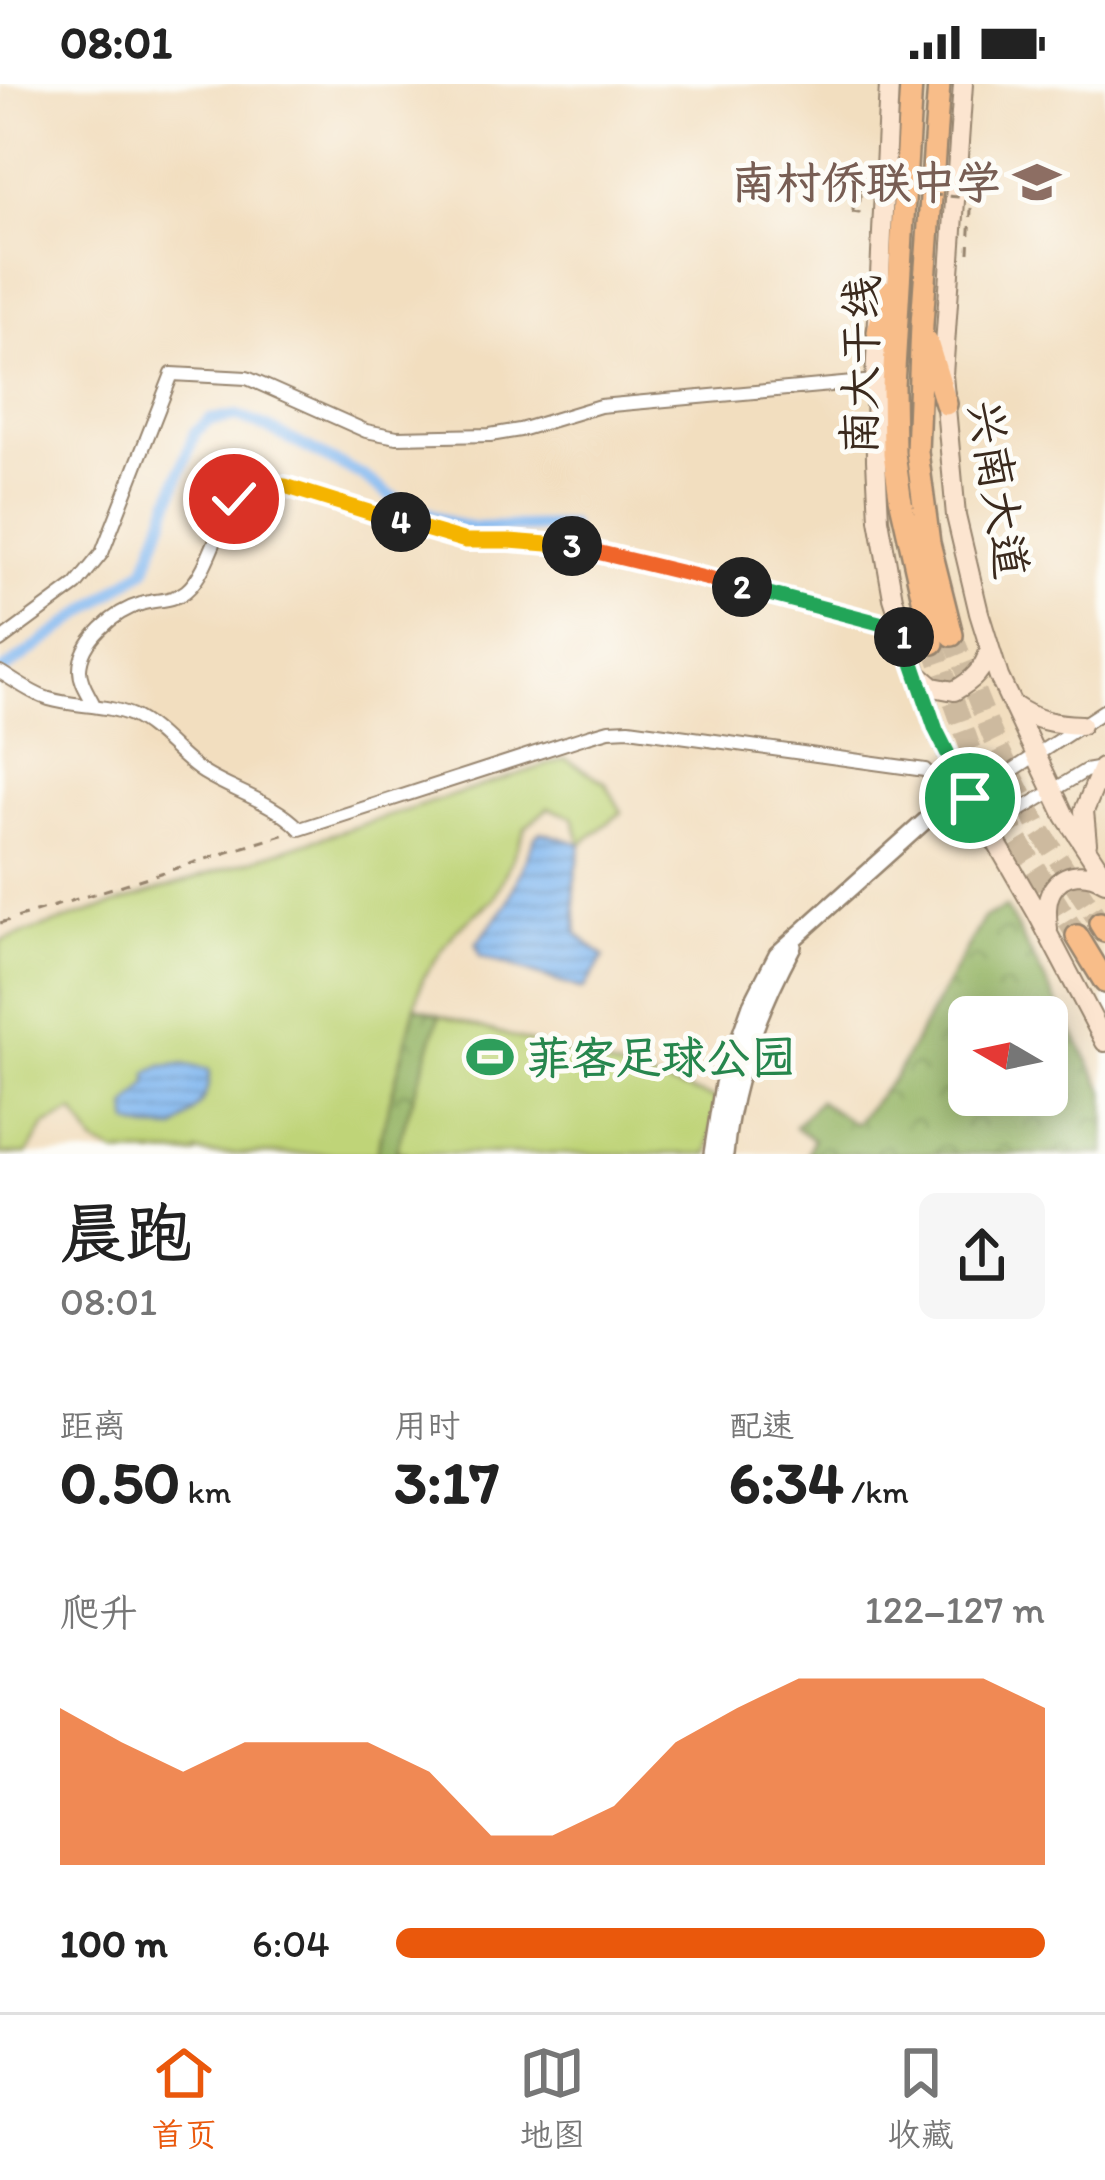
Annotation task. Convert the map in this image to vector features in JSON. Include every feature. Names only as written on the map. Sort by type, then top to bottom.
[{"type":"highway","name":"南大干线","points":[[911,84],[892,386],[894,453],[904,518],[942,639],[917,452],[939,84]]},
{"type":"highway","points":[[878,332],[900,251]]},
{"type":"highway","points":[[922,324],[946,404]]},
{"type":"highway","points":[[1077,936],[1105,982]]},
{"type":"main road","points":[[889,84],[875,381],[879,519],[892,598],[962,794],[1048,934],[1105,1042]]},
{"type":"main road","name":"兴南大道","points":[[963,84],[944,356],[956,516],[999,677],[1053,790],[1105,880]]},
{"type":"main road","points":[[916,671],[933,687],[954,692],[984,667],[990,649]]},
{"type":"main road","points":[[1011,704],[1052,724],[1081,725]]},
{"type":"main road","points":[[1090,853],[1084,812],[1103,768]]},
{"type":"main road","points":[[1048,934],[1047,907],[1053,887],[1074,873],[1105,880]]},
{"type":"street","points":[[0,641],[76,585],[102,554],[172,374],[247,379],[366,431],[397,436],[490,435],[600,406],[875,381]]},
{"type":"street","points":[[94,705],[80,673],[84,652],[117,614],[141,603],[172,599],[192,586],[234,499],[256,484],[285,486],[466,541],[571,545],[902,629]]},
{"type":"street","points":[[0,672],[46,699],[131,716],[201,772],[289,818],[299,830],[588,736],[629,728],[925,770],[962,794]]},
{"type":"street","points":[[712,1154],[722,1084],[751,1005],[777,954],[962,794],[1036,755],[1105,710]]},
{"type":"street","points":[[988,830],[1084,771],[1103,768]]},
{"type":"street","points":[[725,1154],[743,1059],[800,932]]},
{"type":"path","points":[[968,253],[974,162]]},
{"type":"path","points":[[854,196],[852,212],[859,213],[857,189],[972,198]]},
{"type":"path","points":[[0,923],[299,830]]},
{"type":"green space","points":[[566,759],[605,782],[622,812],[581,844],[573,817],[548,808],[526,827],[494,899],[457,929],[423,978],[415,1007],[717,1099],[709,1154],[117,1154],[95,1144],[74,1112],[45,1126],[27,1154],[0,1154],[0,941]]},
{"type":"green space","points":[[1006,908],[1053,996],[948,996],[948,1116],[1068,1116],[1068,1023],[1105,1092],[1105,1154],[808,1154],[813,1139],[795,1127],[819,1101],[855,1124],[896,1075],[984,918]]},
{"type":"green space","points":[[415,1007],[440,1015],[396,1150],[409,1154],[376,1154]]},
{"type":"water","points":[[541,832],[581,844],[574,884],[577,934],[604,957],[583,990],[480,956],[476,944],[506,906]]},
{"type":"water","points":[[182,1064],[209,1070],[207,1089],[195,1110],[175,1130],[130,1124],[127,1108],[148,1083],[148,1073]]},
{"type":"waterway","points":[[0,673],[146,568],[195,432],[209,420],[237,416],[268,428],[363,476],[392,497],[453,524],[473,528],[570,526]]},
{"type":"tunnel","points":[[952,635],[994,739],[1039,829],[1100,923]]},
{"type":"tunnel","points":[[933,643],[970,747],[1017,839],[1077,936]]},
{"type":"place","name":"南村侨联中学","points":[[1037,182]]},
{"type":"place","name":"菲客足球公园","points":[[490,1057]]},
{"type":"route","points":[[234,499],[256,484],[285,486],[466,541],[571,545],[902,629],[936,730],[970,798]]}]
